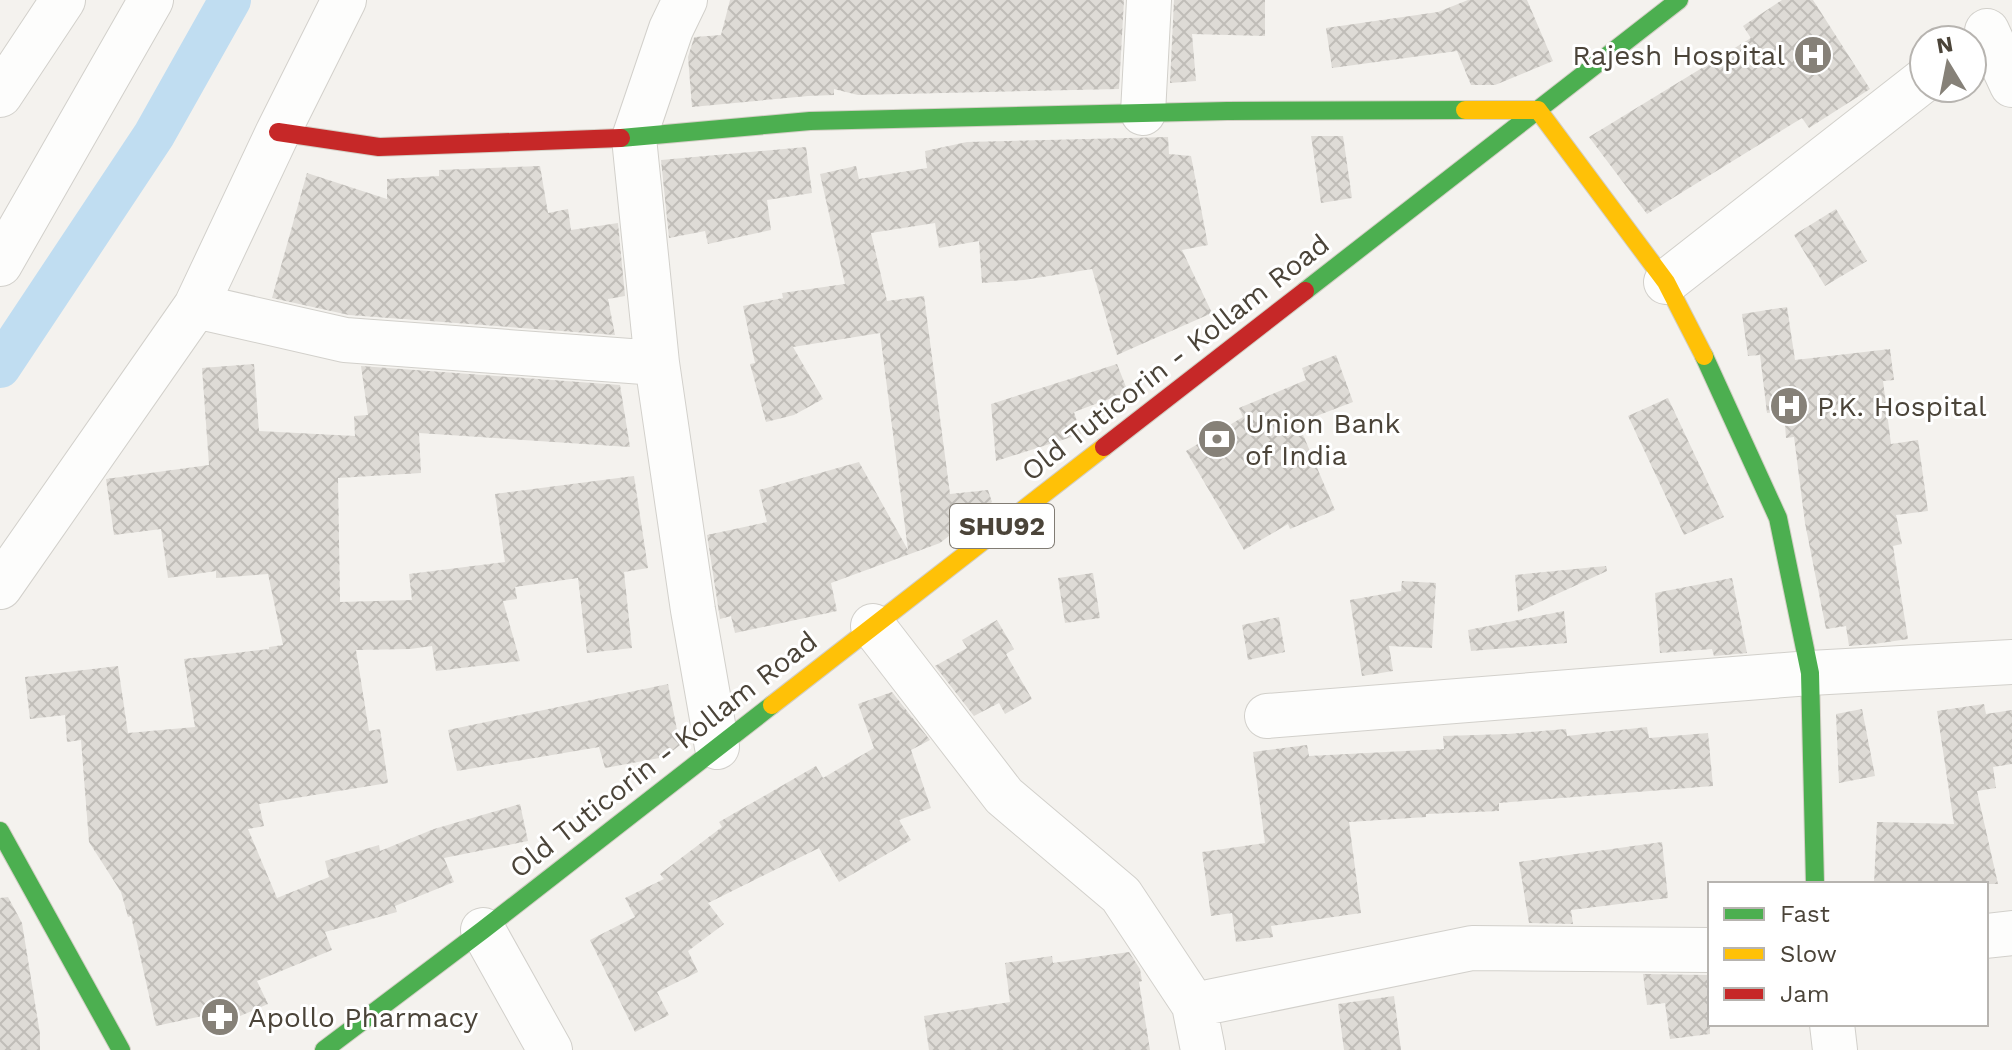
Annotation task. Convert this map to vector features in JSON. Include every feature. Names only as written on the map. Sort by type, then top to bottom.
[{"type":"street","points":[[0,95],[63,0]]},
{"type":"street","points":[[0,264],[151,0]]},
{"type":"street","points":[[0,587],[196,306],[344,0]]},
{"type":"street","points":[[685,0],[671,29],[634,138],[657,363],[693,610],[717,747]]},
{"type":"street","points":[[1143,113],[1149,0]]},
{"type":"street","name":"Old Tuticorin - Kollam Road","points":[[324,1050],[483,930],[1679,0]]},
{"type":"street","points":[[1990,28],[2012,85]]},
{"type":"street","points":[[1666,282],[1908,93]]},
{"type":"street","points":[[278,132],[379,147],[634,138],[810,121],[1227,111],[1538,110],[1666,282],[1708,363],[1778,518],[1810,673],[1815,882]]},
{"type":"street","points":[[196,306],[345,340],[657,363]]},
{"type":"street","points":[[873,626],[1004,796],[1121,895],[1194,1005],[1203,1050]]},
{"type":"street","points":[[1267,716],[1810,673],[2012,662]]},
{"type":"street","points":[[0,831],[121,1050]]},
{"type":"street","points":[[483,930],[550,1050]]},
{"type":"street","points":[[1988,936],[2012,933]]},
{"type":"street","points":[[1194,1005],[1472,948],[1708,950]]},
{"type":"street","points":[[1832,1026],[1835,1050]]},
{"type":"building","points":[[730,0],[1124,0],[1119,89],[858,95],[834,89],[834,95],[692,107],[688,57],[694,38],[721,35]]},
{"type":"building","points":[[1174,0],[1265,0],[1265,36],[1192,34],[1196,81],[1170,83]]},
{"type":"building","points":[[1468,0],[1527,0],[1553,61],[1495,85],[1471,85],[1457,51],[1332,68],[1326,28],[1438,12]]},
{"type":"building","points":[[1782,0],[1813,0],[1870,89],[1809,128],[1802,118],[1647,214],[1589,137],[1751,38],[1743,26]]},
{"type":"building","points":[[1311,136],[1343,136],[1352,198],[1321,203]]},
{"type":"building","points":[[1168,137],[1169,154],[1191,156],[1208,245],[1182,250],[1212,313],[1117,355],[1092,269],[982,283],[979,241],[939,248],[935,223],[871,233],[887,301],[924,296],[950,494],[988,490],[992,502],[940,543],[831,583],[837,611],[735,633],[731,616],[720,619],[707,535],[767,522],[759,490],[859,462],[908,550],[880,333],[793,347],[823,399],[794,415],[766,422],[750,364],[755,363],[743,306],[783,298],[782,293],[845,284],[820,174],[856,166],[859,179],[927,168],[925,151],[967,142]]},
{"type":"building","points":[[806,147],[812,193],[767,200],[771,230],[708,244],[705,231],[669,238],[661,160]]},
{"type":"building","points":[[540,166],[548,213],[568,209],[571,230],[618,223],[625,296],[608,299],[615,335],[349,315],[272,298],[307,173],[387,199],[387,179],[439,176],[439,170]]},
{"type":"building","points":[[1836,209],[1867,261],[1825,286],[1794,235]]},
{"type":"building","points":[[1787,307],[1795,360],[1890,349],[1894,380],[1883,381],[1891,444],[1918,440],[1928,511],[1896,515],[1902,544],[1893,546],[1908,639],[1849,646],[1846,626],[1826,629],[1805,523],[1794,437],[1786,438],[1784,411],[1767,413],[1760,355],[1748,356],[1742,314]]},
{"type":"building","points":[[1336,355],[1353,402],[1298,423],[1335,510],[1290,529],[1288,524],[1244,550],[1186,451],[1243,417],[1239,408],[1306,380],[1302,368]]},
{"type":"building","points":[[254,364],[259,431],[355,436],[354,416],[368,415],[361,366],[620,385],[630,447],[419,433],[421,473],[338,478],[340,602],[412,600],[409,574],[505,562],[495,494],[634,476],[648,568],[624,572],[632,648],[587,653],[578,578],[515,587],[517,599],[503,601],[520,661],[436,671],[432,646],[356,650],[369,731],[380,729],[388,783],[259,804],[264,826],[248,829],[277,898],[329,877],[325,861],[379,845],[380,851],[434,829],[520,804],[528,841],[444,858],[454,882],[395,906],[397,912],[325,932],[332,950],[257,981],[268,1004],[226,1022],[221,1012],[156,1026],[131,916],[128,917],[121,892],[89,842],[81,740],[67,742],[65,715],[30,719],[25,677],[118,666],[128,733],[195,727],[184,659],[283,645],[268,574],[216,578],[216,571],[168,578],[161,529],[114,535],[106,479],[209,465],[202,368]]},
{"type":"building","points":[[1117,364],[1128,392],[1074,412],[1081,434],[996,461],[991,404]]},
{"type":"building","points":[[1668,398],[1724,517],[1684,535],[1628,416]]},
{"type":"building","points":[[1606,566],[1607,571],[1518,612],[1515,575]]},
{"type":"building","points":[[1093,573],[1100,618],[1065,623],[1058,578]]},
{"type":"building","points":[[1732,578],[1747,653],[1714,656],[1712,649],[1660,653],[1655,593]]},
{"type":"building","points":[[1402,581],[1436,583],[1432,648],[1389,646],[1393,671],[1362,676],[1350,600],[1401,591]]},
{"type":"building","points":[[1564,611],[1567,643],[1471,651],[1468,630]]},
{"type":"building","points":[[1279,617],[1285,652],[1248,660],[1242,625]]},
{"type":"building","points":[[997,620],[1014,649],[1006,654],[1032,699],[1005,714],[999,703],[974,716],[935,666],[967,648],[962,640]]},
{"type":"building","points":[[668,684],[680,745],[665,757],[605,768],[599,747],[457,771],[448,730]]},
{"type":"building","points":[[892,692],[930,740],[911,750],[931,808],[899,820],[911,840],[839,882],[819,848],[708,903],[724,924],[688,951],[698,972],[657,992],[669,1015],[635,1032],[590,940],[635,917],[625,898],[664,879],[660,874],[722,827],[719,822],[816,766],[823,778],[874,748],[858,704]]},
{"type":"building","points":[[1984,704],[1986,714],[2012,710],[2012,764],[1993,767],[1996,788],[1977,791],[1998,884],[1874,882],[1877,822],[1954,824],[1937,711]]},
{"type":"building","points":[[1862,709],[1875,776],[1839,783],[1836,714]]},
{"type":"building","points":[[1647,727],[1649,738],[1708,733],[1713,786],[1499,803],[1499,811],[1349,822],[1361,913],[1271,926],[1273,937],[1236,942],[1232,913],[1211,916],[1202,852],[1265,843],[1253,752],[1307,745],[1309,756],[1444,749],[1443,736],[1566,729],[1567,736]]},
{"type":"building","points":[[1662,842],[1668,898],[1571,910],[1573,924],[1529,923],[1519,862]]},
{"type":"building","points":[[8,897],[22,923],[40,1050],[0,1050],[0,898]]},
{"type":"building","points":[[1129,952],[1140,969],[1142,981],[1139,982],[1150,1050],[929,1050],[924,1016],[1010,1002],[1005,963],[1052,956],[1053,963]]},
{"type":"building","points":[[1643,974],[1707,975],[1710,1034],[1670,1039],[1665,1003],[1647,1005]]},
{"type":"building","points":[[1394,996],[1401,1050],[1344,1050],[1338,1004]]},
{"type":"waterway","points":[[0,367],[154,135],[230,0]]},
{"type":"traffic: fast","points":[[1305,291],[1679,0]]},
{"type":"traffic: fast","points":[[621,138],[810,121],[1227,111],[1465,110]]},
{"type":"traffic: fast","points":[[1704,356],[1778,518],[1810,673],[1815,882]]},
{"type":"traffic: fast","points":[[324,1050],[772,705]]},
{"type":"traffic: fast","points":[[0,831],[121,1050]]},
{"type":"traffic: slow","points":[[1465,110],[1538,110],[1666,282],[1704,356]]},
{"type":"traffic: slow","points":[[772,705],[1104,447]]},
{"type":"traffic: jam","points":[[278,132],[379,147],[621,138]]},
{"type":"traffic: jam","points":[[1104,447],[1305,291]]},
{"type":"place","name":"Rajesh Hospital","points":[[1813,55]]},
{"type":"place","name":"P.K. Hospital","points":[[1789,406]]},
{"type":"place","name":"Union Bank of India","points":[[1217,439]]},
{"type":"place","name":"Apollo Pharmacy","points":[[220,1017]]}]
